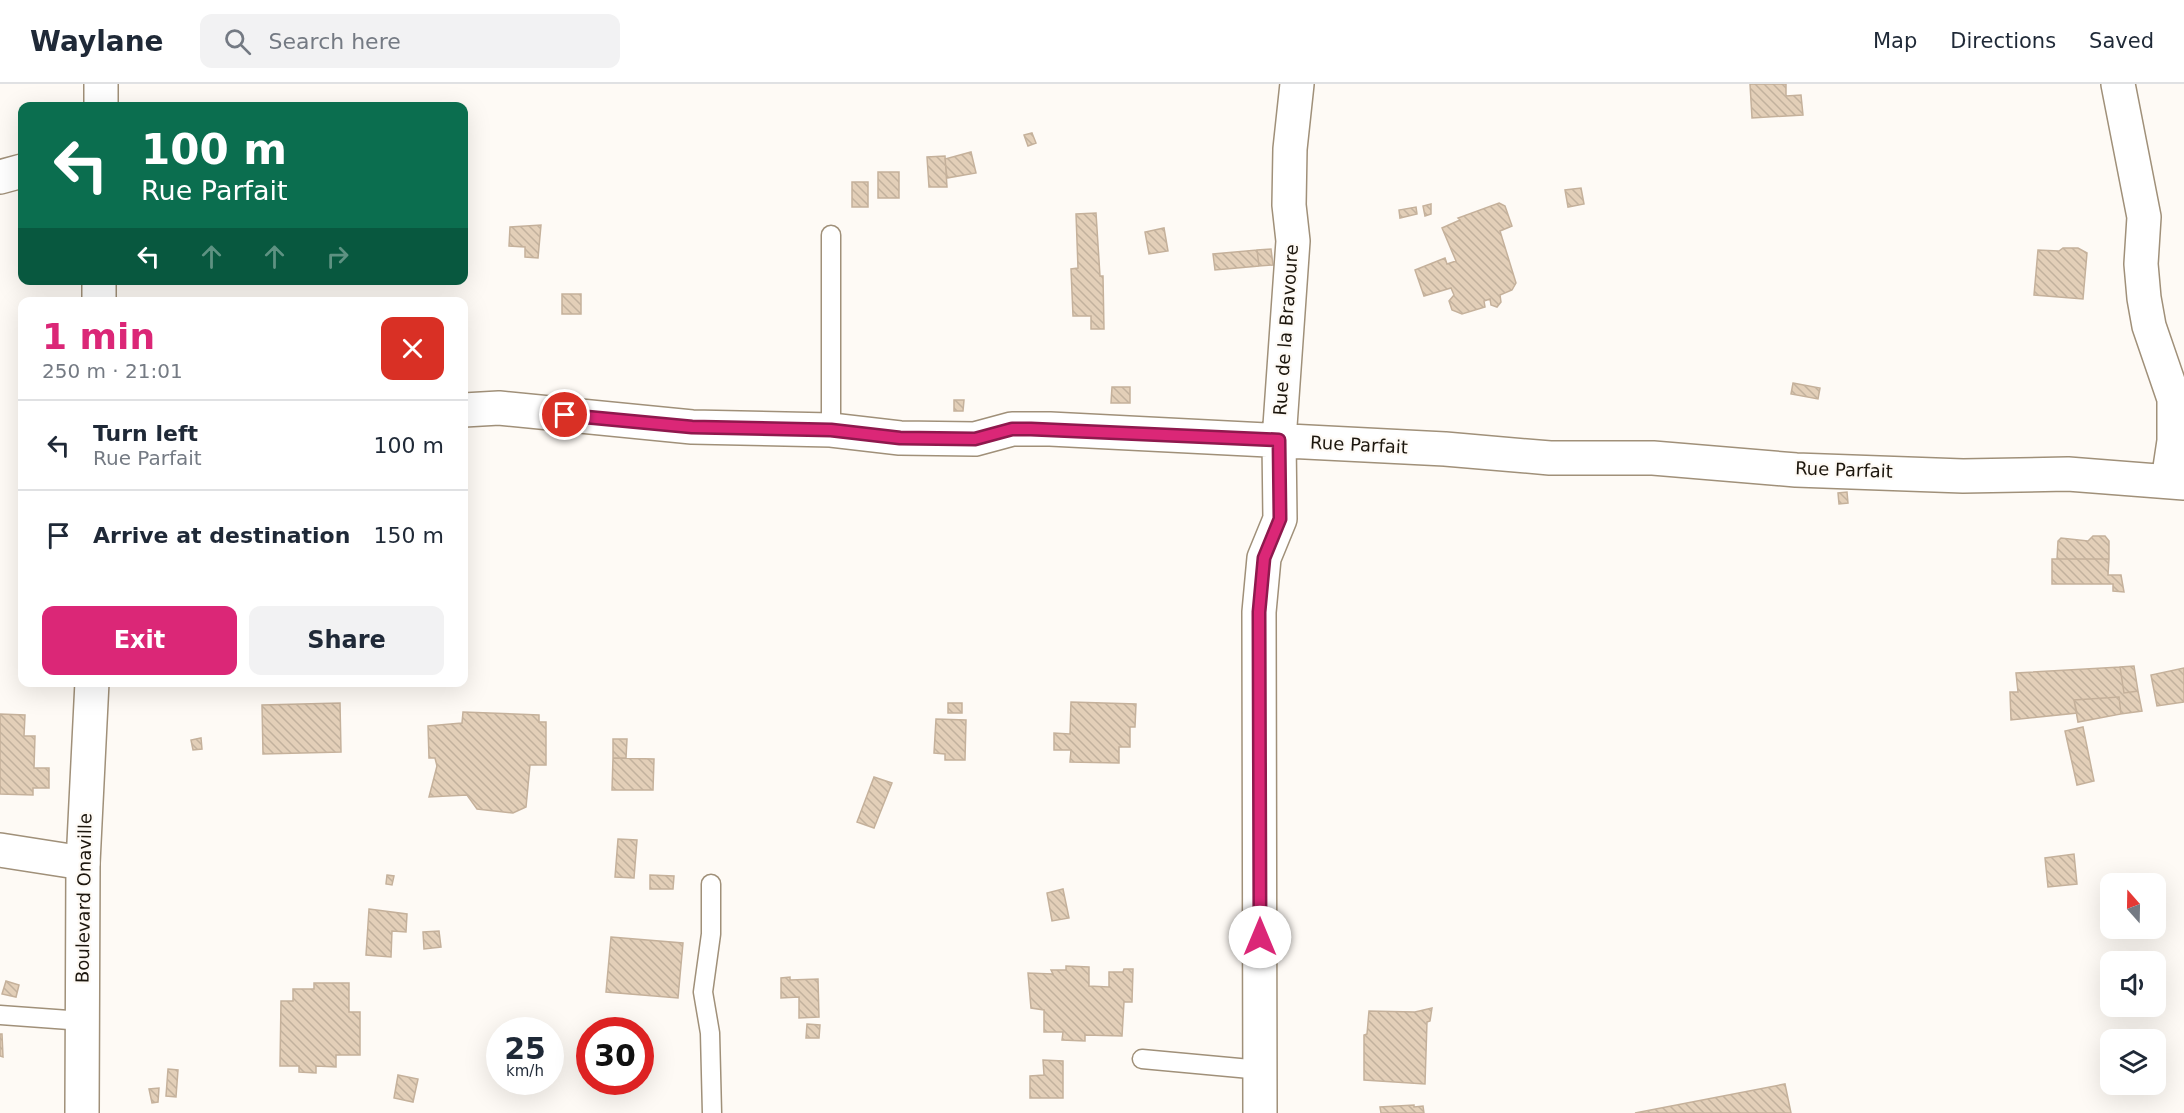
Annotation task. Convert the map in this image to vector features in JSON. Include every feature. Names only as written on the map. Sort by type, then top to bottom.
[{"type":"street","points":[[101,84],[101,102]]},
{"type":"street","name":"Rue de la Bravoure","points":[[1260,1113],[1259,612],[1264,558],[1280,519],[1279,440],[1293,241],[1289,205],[1290,149],[1297,84]]},
{"type":"street","points":[[2118,84],[2144,217],[2141,264],[2145,307],[2149,326],[2174,399],[2176,482]]},
{"type":"street","points":[[0,177],[18,172]]},
{"type":"street","name":"Rue Parfait","points":[[468,410],[499,408],[692,427],[831,430],[900,438],[975,439],[1012,429],[1031,429],[1279,440],[1550,458],[1674,459],[1796,470],[1963,476],[2068,474],[2176,482]]},
{"type":"street","name":"Boulevard Onaville","points":[[82,1113],[83,863],[92,687]]},
{"type":"street","points":[[0,850],[83,863]]},
{"type":"lane","points":[[831,235],[831,430]]},
{"type":"lane","points":[[711,884],[711,934],[703,992],[710,1033],[712,1113]]},
{"type":"lane","points":[[0,1015],[83,1021]]},
{"type":"lane","points":[[1142,1059],[1261,1070]]},
{"type":"building","points":[[1750,84],[1786,84],[1786,96],[1801,95],[1803,115],[1752,118]]},
{"type":"building","points":[[1032,133],[1036,143],[1028,146],[1024,135]]},
{"type":"building","points":[[971,152],[976,173],[947,178],[945,159]]},
{"type":"building","points":[[945,156],[947,187],[929,187],[927,157]]},
{"type":"building","points":[[878,172],[899,172],[899,198],[878,198]]},
{"type":"building","points":[[852,182],[868,182],[868,207],[852,207]]},
{"type":"building","points":[[1581,188],[1584,204],[1568,207],[1565,190]]},
{"type":"building","points":[[1499,203],[1505,206],[1512,226],[1500,231],[1516,283],[1512,290],[1500,295],[1501,302],[1497,307],[1491,305],[1490,299],[1484,301],[1485,307],[1462,314],[1452,310],[1449,301],[1454,295],[1451,288],[1424,296],[1415,270],[1445,258],[1447,264],[1456,261],[1442,228],[1460,220],[1458,218]]},
{"type":"building","points":[[1431,204],[1431,214],[1425,216],[1423,206]]},
{"type":"building","points":[[1416,207],[1417,214],[1400,218],[1399,210]]},
{"type":"building","points":[[1096,213],[1100,276],[1103,276],[1104,329],[1091,329],[1091,316],[1073,316],[1071,269],[1078,268],[1076,214]]},
{"type":"building","points":[[541,225],[538,258],[525,257],[525,247],[509,246],[510,227]]},
{"type":"building","points":[[1164,228],[1168,251],[1149,254],[1145,232]]},
{"type":"building","points":[[2063,248],[2078,248],[2087,253],[2083,299],[2034,295],[2038,250],[2059,251]]},
{"type":"building","points":[[1271,249],[1273,265],[1259,266],[1257,250]]},
{"type":"building","points":[[1257,250],[1259,266],[1215,270],[1213,254]]},
{"type":"building","points":[[562,294],[581,294],[581,314],[562,314]]},
{"type":"building","points":[[1793,383],[1820,388],[1818,399],[1791,394]]},
{"type":"building","points":[[1112,387],[1130,387],[1130,403],[1111,403]]},
{"type":"building","points":[[954,400],[964,400],[963,411],[954,411]]},
{"type":"building","points":[[1847,492],[1848,503],[1839,504],[1838,493]]},
{"type":"building","points":[[2093,536],[2105,536],[2109,541],[2109,559],[2057,559],[2058,541],[2061,538],[2088,541]]},
{"type":"building","points":[[2052,559],[2109,559],[2108,575],[2121,575],[2124,592],[2113,591],[2113,584],[2052,584]]},
{"type":"building","points":[[2134,666],[2138,691],[2124,693],[2120,667]]},
{"type":"building","points":[[2120,667],[2124,693],[2138,691],[2142,711],[2121,714],[2119,697],[2074,700],[2077,713],[2011,720],[2010,692],[2018,692],[2016,673]]},
{"type":"building","points":[[2184,668],[2184,702],[2157,706],[2151,675]]},
{"type":"building","points":[[2119,697],[2121,714],[2078,722],[2074,700]]},
{"type":"building","points":[[1071,702],[1136,704],[1135,727],[1130,727],[1130,747],[1119,747],[1119,763],[1070,762],[1071,750],[1054,750],[1054,733],[1070,734]]},
{"type":"building","points":[[340,703],[341,752],[263,754],[262,705]]},
{"type":"building","points":[[948,703],[962,703],[962,713],[948,713]]},
{"type":"building","points":[[463,712],[539,715],[539,722],[546,722],[546,765],[530,765],[526,807],[513,813],[477,809],[467,795],[429,797],[437,766],[435,758],[429,758],[428,726],[462,723]]},
{"type":"building","points":[[0,714],[25,715],[24,736],[35,736],[34,768],[49,768],[49,788],[33,788],[33,795],[0,794]]},
{"type":"building","points":[[936,719],[966,720],[965,760],[945,760],[945,754],[934,753]]},
{"type":"building","points":[[2083,727],[2094,781],[2077,785],[2065,731]]},
{"type":"building","points":[[201,738],[202,749],[193,750],[191,740]]},
{"type":"building","points":[[613,739],[627,739],[626,758],[613,758]]},
{"type":"building","points":[[613,758],[654,759],[653,790],[612,790]]},
{"type":"building","points":[[874,777],[892,783],[874,828],[857,822]]},
{"type":"building","points":[[618,839],[637,840],[634,878],[615,877]]},
{"type":"building","points":[[2074,854],[2077,884],[2048,887],[2045,858]]},
{"type":"building","points":[[387,875],[394,876],[392,885],[386,884]]},
{"type":"building","points":[[650,875],[674,876],[673,889],[650,889]]},
{"type":"building","points":[[1063,889],[1069,918],[1052,921],[1047,893]]},
{"type":"building","points":[[369,909],[407,914],[406,932],[392,931],[391,957],[366,955]]},
{"type":"building","points":[[439,931],[441,947],[424,949],[423,932]]},
{"type":"building","points":[[611,937],[683,943],[678,998],[606,992]]},
{"type":"building","points":[[1066,966],[1089,967],[1089,986],[1109,987],[1109,972],[1133,969],[1132,1002],[1124,1002],[1122,1036],[1085,1035],[1085,1041],[1062,1040],[1063,1032],[1044,1032],[1044,1010],[1031,1008],[1028,973],[1053,974],[1051,970],[1066,970]]},
{"type":"building","points":[[790,977],[790,980],[818,979],[819,1017],[799,1018],[799,997],[781,998],[781,978]]},
{"type":"building","points":[[6,981],[19,985],[16,997],[2,994]]},
{"type":"building","points":[[314,983],[349,983],[349,1012],[360,1012],[360,1055],[336,1055],[336,1067],[316,1066],[316,1073],[299,1072],[299,1066],[280,1066],[281,1001],[293,1001],[293,989],[314,989]]},
{"type":"building","points":[[1432,1008],[1430,1021],[1427,1022],[1425,1084],[1364,1080],[1364,1035],[1367,1034],[1369,1011],[1415,1012]]},
{"type":"building","points":[[807,1024],[820,1025],[819,1038],[806,1038]]},
{"type":"building","points":[[0,1034],[2,1034],[3,1057],[0,1056]]},
{"type":"building","points":[[1043,1060],[1063,1061],[1063,1098],[1030,1098],[1030,1076],[1044,1075]]},
{"type":"building","points":[[168,1069],[178,1070],[176,1097],[166,1096]]},
{"type":"building","points":[[398,1075],[418,1079],[413,1102],[394,1098]]},
{"type":"building","points":[[1785,1084],[1791,1113],[1635,1113]]},
{"type":"building","points":[[159,1088],[158,1102],[152,1103],[149,1089]]},
{"type":"building","points":[[1414,1105],[1414,1107],[1423,1106],[1424,1113],[1381,1113],[1380,1107]]},
{"type":"route","points":[[565,415],[692,427],[831,430],[900,438],[975,439],[1012,429],[1050,429],[1279,440],[1280,519],[1264,558],[1259,612],[1260,937]]}]
